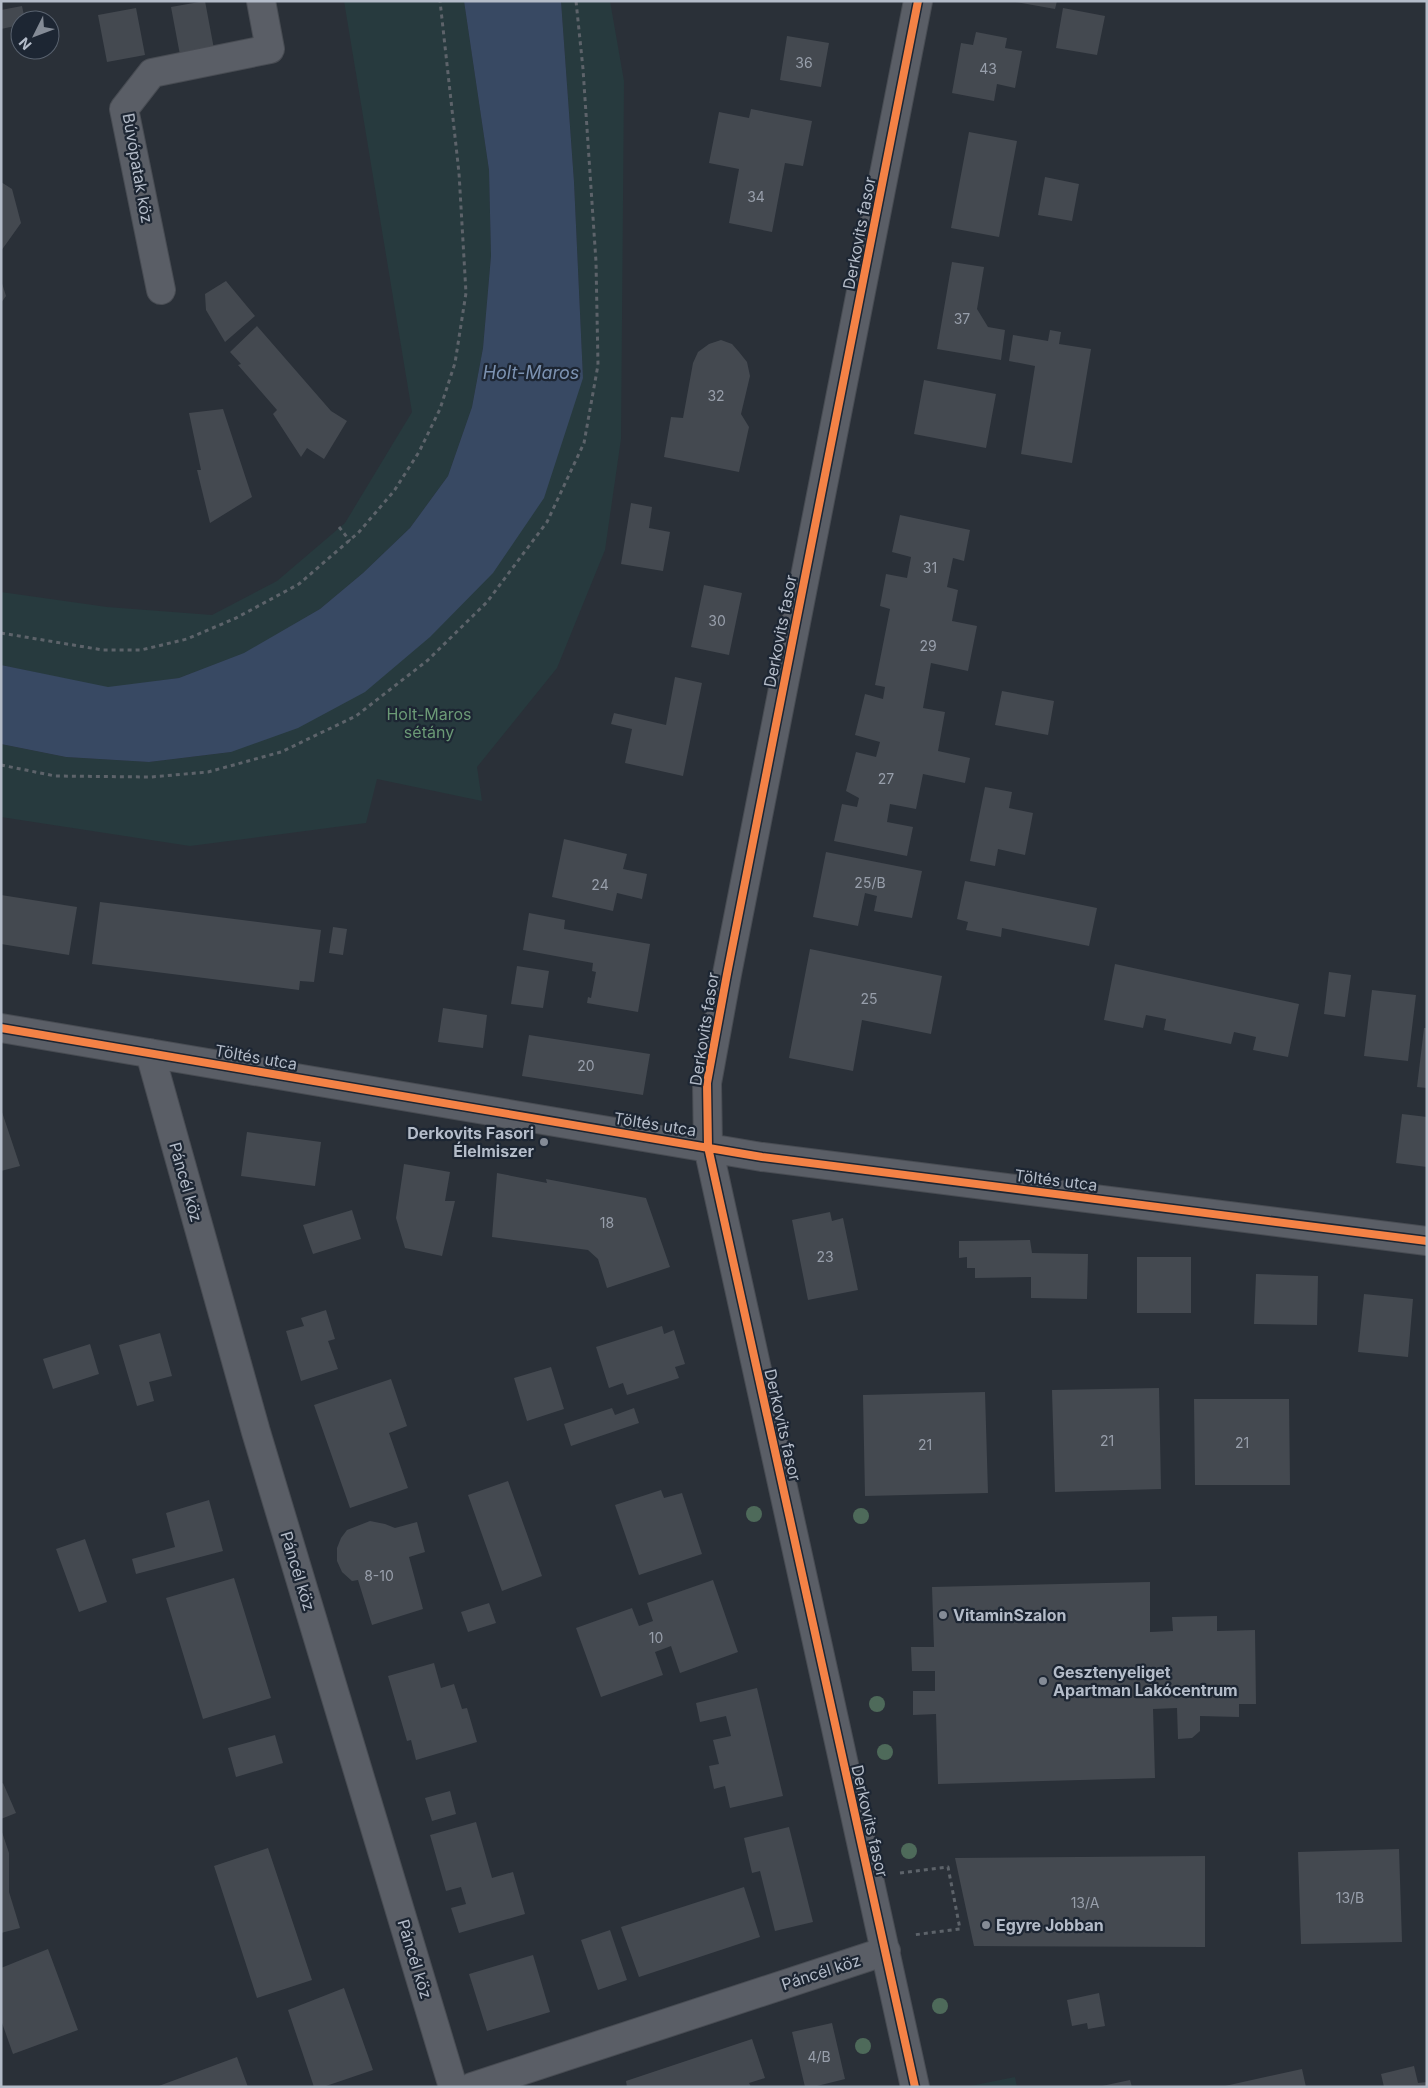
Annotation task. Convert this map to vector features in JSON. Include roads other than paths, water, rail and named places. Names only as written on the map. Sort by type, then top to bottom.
[{"type":"street","name":"Búvópatak köz","points":[[162,290],[124,109],[152,73],[270,49],[261,1]]},
{"type":"street","name":"Derkovits fasor","points":[[915,2087],[708,1147],[707,1083],[918,1]]},
{"type":"street","name":"Töltés utca","points":[[1,1028],[762,1157],[1427,1241]]},
{"type":"street","name":"Páncél köz","points":[[150,1053],[256,1432],[453,2087]]},
{"type":"street","name":"Páncél köz","points":[[472,2087],[884,1945]]},
{"type":"water","name":"Holt-Maros","points":[[464,1],[561,1],[574,182],[583,378],[544,498],[493,573],[430,637],[365,692],[298,728],[231,752],[149,762],[66,757],[1,744],[1,665],[108,687],[179,678],[244,653],[320,609],[363,573],[410,528],[448,476],[472,407],[483,348],[491,256],[489,170]]},
{"type":"place","name":"Derkovits Fasori Élelmiszer","points":[[544,1142]]},
{"type":"place","name":"VitaminSzalon","points":[[943,1615]]},
{"type":"place","name":"Gesztenyeliget Apartman Lakócentrum","points":[[1043,1681]]},
{"type":"place","name":"Egyre Jobban","points":[[986,1925]]},
{"type":"park label","name":"Holt-Maros sétány","points":[[429,723]]}]
